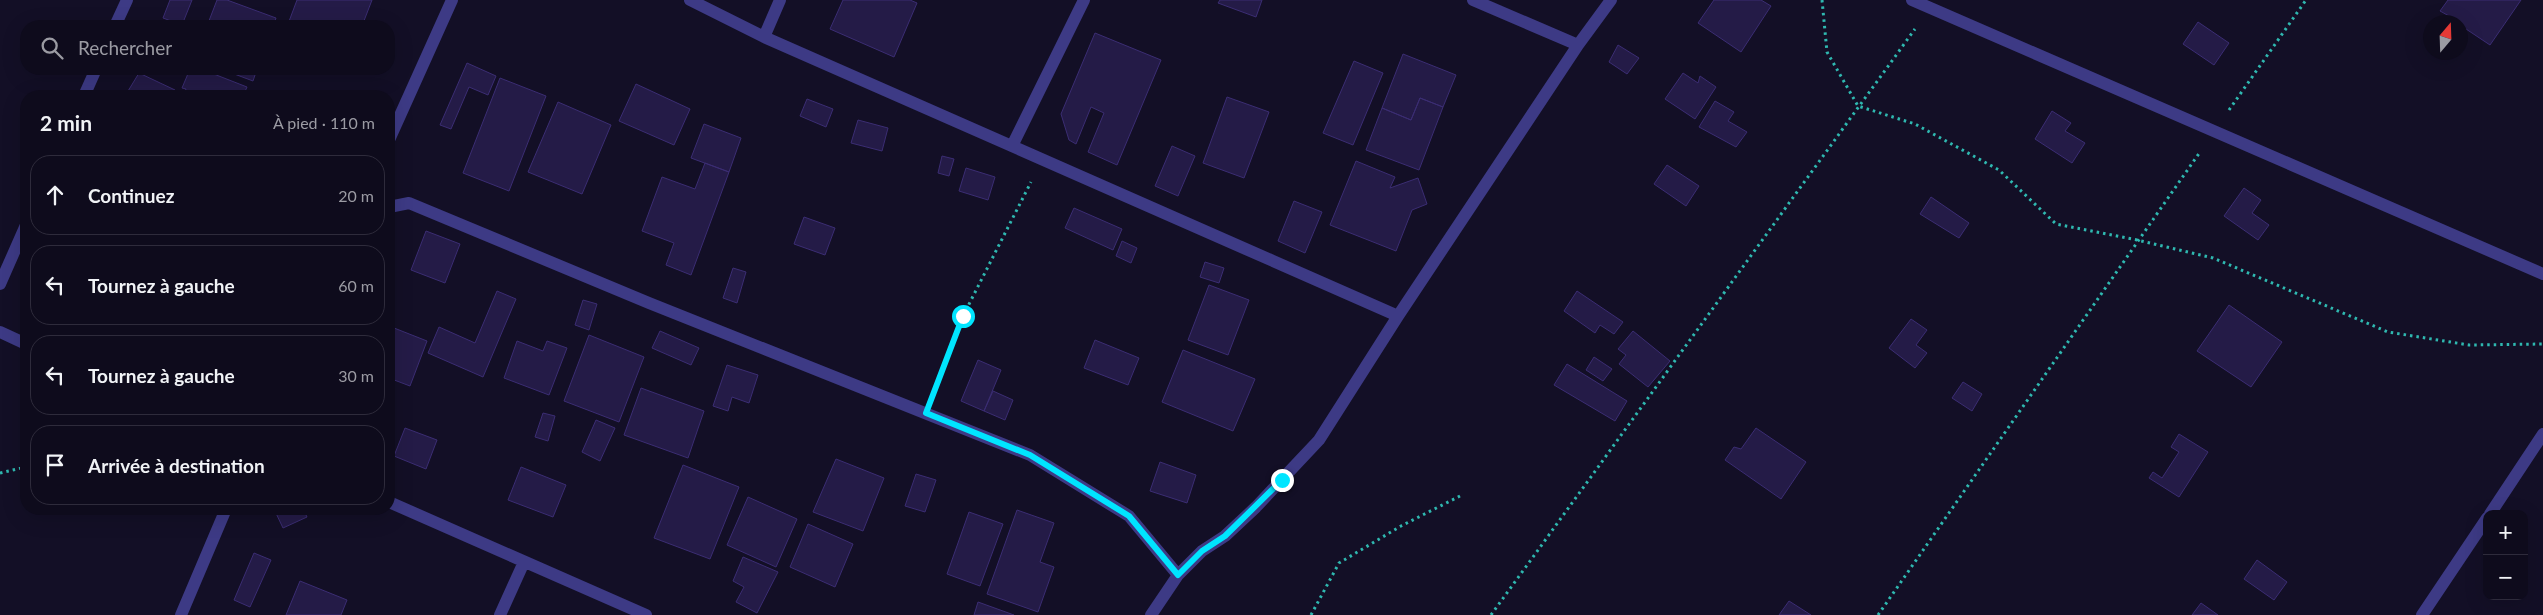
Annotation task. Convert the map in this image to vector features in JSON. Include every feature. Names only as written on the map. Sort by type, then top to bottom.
[{"type":"street","points":[[118,20],[127,0]]},
{"type":"street","points":[[395,127],[452,0]]},
{"type":"street","points":[[690,0],[764,37],[1398,316]]},
{"type":"street","points":[[764,37],[780,0]]},
{"type":"street","points":[[1012,146],[1084,0]]},
{"type":"street","points":[[1473,0],[1578,45]]},
{"type":"street","points":[[1151,615],[1178,575],[1202,551],[1225,536],[1256,507],[1319,440],[1398,316],[1578,45],[1611,0]]},
{"type":"street","points":[[1912,0],[2543,274]]},
{"type":"street","points":[[87,90],[93,75]]},
{"type":"street","points":[[395,206],[409,203],[649,303],[1030,455],[1129,516],[1178,575]]},
{"type":"street","points":[[0,284],[20,239]]},
{"type":"street","points":[[0,332],[20,341]]},
{"type":"street","points":[[2493,510],[2543,434]]},
{"type":"street","points":[[395,505],[646,615]]},
{"type":"street","points":[[181,615],[223,515]]},
{"type":"street","points":[[2422,615],[2483,524]]},
{"type":"street","points":[[500,615],[524,562]]},
{"type":"path","points":[[1822,0],[1827,52],[1858,106],[1915,124],[1999,170],[2056,224],[2137,240],[2213,258],[2388,332],[2469,345],[2543,344]]},
{"type":"path","points":[[1878,615],[2137,240],[2306,0]]},
{"type":"path","points":[[1491,615],[1930,8]]},
{"type":"path","points":[[926,413],[963,316],[1044,160]]},
{"type":"path","points":[[0,473],[20,468]]},
{"type":"path","points":[[1311,615],[1339,563],[1401,526],[1460,496]]},
{"type":"building","points":[[170,0],[192,0],[184,20],[163,18]]},
{"type":"building","points":[[217,0],[227,0],[276,18],[275,20],[209,20]]},
{"type":"building","points":[[297,0],[372,0],[364,20],[290,20]]},
{"type":"building","points":[[843,0],[910,0],[917,3],[894,57],[830,29]]},
{"type":"building","points":[[1220,0],[1262,0],[1256,17],[1218,3]]},
{"type":"building","points":[[1714,0],[1761,0],[1771,6],[1741,52],[1698,23]]},
{"type":"building","points":[[2448,0],[2521,0],[2490,45],[2468,30],[2468,15],[2447,15],[2440,11]]},
{"type":"building","points":[[2198,22],[2229,43],[2214,65],[2183,44]]},
{"type":"building","points":[[1095,33],[1161,60],[1117,165],[1088,152],[1104,113],[1091,107],[1076,144],[1069,140],[1061,114]]},
{"type":"building","points":[[1618,45],[1639,58],[1627,74],[1609,62]]},
{"type":"building","points":[[1403,54],[1456,75],[1443,107],[1420,98],[1411,120],[1382,108]]},
{"type":"building","points":[[1354,61],[1383,73],[1353,145],[1323,133]]},
{"type":"building","points":[[467,63],[496,76],[488,95],[469,87],[451,129],[440,125]]},
{"type":"building","points":[[1683,73],[1698,83],[1700,76],[1716,87],[1695,119],[1665,99]]},
{"type":"building","points":[[138,75],[143,75],[175,90],[129,90]]},
{"type":"building","points":[[187,75],[216,75],[247,87],[246,90],[186,90],[182,88]]},
{"type":"building","points":[[237,75],[255,75],[253,81]]},
{"type":"building","points":[[500,78],[546,96],[509,191],[463,173]]},
{"type":"building","points":[[636,84],[690,109],[674,145],[619,121]]},
{"type":"building","points":[[1227,97],[1269,112],[1244,178],[1203,163]]},
{"type":"building","points":[[1420,98],[1443,107],[1419,170],[1366,150],[1382,108],[1411,120]]},
{"type":"building","points":[[807,99],[833,109],[826,127],[800,116]]},
{"type":"building","points":[[1715,101],[1734,112],[1728,121],[1747,132],[1736,147],[1699,127]]},
{"type":"building","points":[[558,102],[611,125],[582,194],[528,172]]},
{"type":"building","points":[[2052,111],[2071,123],[2065,131],[2085,143],[2072,163],[2035,139]]},
{"type":"building","points":[[858,120],[888,128],[882,151],[851,143]]},
{"type":"building","points":[[704,124],[741,138],[729,172],[691,158]]},
{"type":"building","points":[[1172,146],[1195,156],[1178,196],[1155,186]]},
{"type":"building","points":[[942,156],[954,159],[949,176],[938,173]]},
{"type":"building","points":[[1356,161],[1395,177],[1390,188],[1418,178],[1427,204],[1412,210],[1396,251],[1330,225]]},
{"type":"building","points":[[705,163],[729,172],[691,275],[666,265],[674,243],[642,231],[662,177],[695,189]]},
{"type":"building","points":[[1667,165],[1699,186],[1686,206],[1654,184]]},
{"type":"building","points":[[966,168],[995,177],[988,200],[959,191]]},
{"type":"building","points":[[2244,188],[2261,200],[2252,213],[2269,225],[2258,240],[2224,216]]},
{"type":"building","points":[[1931,197],[1969,223],[1959,238],[1920,214]]},
{"type":"building","points":[[1294,201],[1322,212],[1305,253],[1278,241]]},
{"type":"building","points":[[1074,208],[1122,229],[1113,250],[1065,228]]},
{"type":"building","points":[[804,217],[835,228],[825,255],[794,244]]},
{"type":"building","points":[[426,231],[460,244],[445,283],[411,270]]},
{"type":"building","points":[[1122,241],[1137,248],[1131,263],[1116,256]]},
{"type":"building","points":[[1205,262],[1224,268],[1219,283],[1200,277]]},
{"type":"building","points":[[733,268],[746,272],[737,303],[723,298]]},
{"type":"building","points":[[1209,285],[1249,300],[1228,355],[1188,340]]},
{"type":"building","points":[[497,291],[516,299],[483,377],[428,353],[439,327],[475,343]]},
{"type":"building","points":[[1577,291],[1623,322],[1614,334],[1600,325],[1595,333],[1564,311]]},
{"type":"building","points":[[583,300],[597,304],[589,330],[575,325]]},
{"type":"building","points":[[2229,305],[2282,342],[2251,387],[2197,351]]},
{"type":"building","points":[[1911,319],[1927,330],[1916,345],[1927,353],[1915,368],[1889,348]]},
{"type":"building","points":[[395,328],[427,341],[410,386],[395,380]]},
{"type":"building","points":[[660,331],[699,348],[691,365],[652,348]]},
{"type":"building","points":[[1633,331],[1670,361],[1648,387],[1619,364],[1626,355],[1618,349]]},
{"type":"building","points":[[589,335],[644,357],[619,422],[564,401]]},
{"type":"building","points":[[1095,340],[1139,358],[1128,385],[1084,368]]},
{"type":"building","points":[[517,341],[543,351],[547,341],[567,348],[549,395],[504,378]]},
{"type":"building","points":[[1183,350],[1255,379],[1233,431],[1162,402]]},
{"type":"building","points":[[1594,357],[1612,369],[1603,381],[1586,370]]},
{"type":"building","points":[[978,360],[1001,370],[984,411],[961,401]]},
{"type":"building","points":[[1567,364],[1627,401],[1615,421],[1554,385]]},
{"type":"building","points":[[727,365],[758,375],[749,403],[732,397],[728,411],[713,406]]},
{"type":"building","points":[[1963,382],[1982,394],[1972,411],[1952,398]]},
{"type":"building","points":[[641,388],[704,411],[688,458],[624,435]]},
{"type":"building","points":[[993,391],[1013,400],[1005,420],[984,411]]},
{"type":"building","points":[[543,413],[555,416],[548,441],[535,437]]},
{"type":"building","points":[[596,420],[615,428],[600,461],[582,452]]},
{"type":"building","points":[[405,428],[437,440],[426,469],[395,456]]},
{"type":"building","points":[[1756,428],[1806,462],[1781,499],[1725,460],[1734,447],[1741,449]]},
{"type":"building","points":[[2179,434],[2208,452],[2179,497],[2149,478],[2153,472],[2162,478],[2179,452],[2171,447]]},
{"type":"building","points":[[836,459],[884,478],[863,531],[813,512]]},
{"type":"building","points":[[1160,462],[1196,475],[1187,503],[1150,491]]},
{"type":"building","points":[[683,465],[739,487],[710,559],[654,538]]},
{"type":"building","points":[[521,467],[566,485],[553,517],[508,500]]},
{"type":"building","points":[[916,474],[936,480],[925,512],[905,506]]},
{"type":"building","points":[[748,497],[797,519],[776,567],[727,545]]},
{"type":"building","points":[[1017,510],[1054,523],[1040,562],[1054,567],[1038,612],[987,594]]},
{"type":"building","points":[[969,512],[1003,524],[980,586],[947,574]]},
{"type":"building","points":[[277,515],[306,515],[307,517],[283,528]]},
{"type":"building","points":[[808,524],[853,544],[835,587],[790,567]]},
{"type":"building","points":[[254,553],[271,560],[250,607],[234,600]]},
{"type":"building","points":[[743,557],[778,572],[757,613],[736,602],[744,587],[733,581]]},
{"type":"building","points":[[2257,560],[2287,582],[2274,600],[2244,579]]},
{"type":"building","points":[[300,581],[347,600],[341,615],[286,615]]},
{"type":"building","points":[[1789,601],[1811,615],[1779,615]]},
{"type":"building","points":[[978,602],[1014,615],[974,615]]},
{"type":"building","points":[[2201,603],[2218,615],[2192,615]]},
{"type":"route","points":[[963,316],[926,413],[1030,455],[1129,516],[1178,575],[1202,551],[1225,536],[1282,480]]}]
